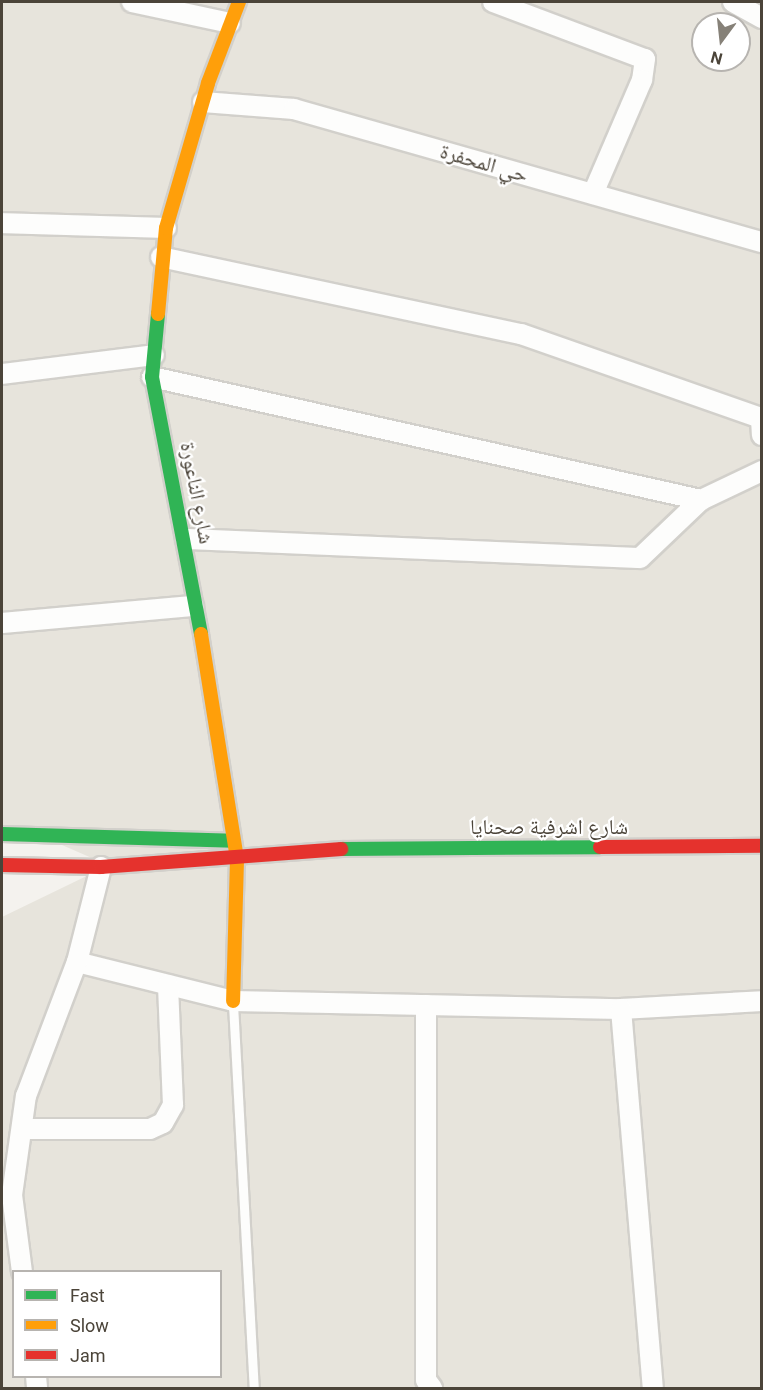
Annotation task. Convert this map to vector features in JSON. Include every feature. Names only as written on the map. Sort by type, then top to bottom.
[{"type":"main road","name":"شارع الناعورة","points":[[233,1001],[237,860],[192,606],[186,539],[152,377],[161,256],[166,228],[203,102],[239,2]]},
{"type":"main road","name":"شارع اشرفية صحنايا","points":[[2,834],[234,841],[338,849],[762,846]]},
{"type":"main road","name":"شارع اشرفية صحنايا","points":[[2,865],[101,867],[237,860],[338,849]]},
{"type":"street","points":[[132,2],[230,23]]},
{"type":"street","points":[[493,2],[645,59],[642,80],[592,194]]},
{"type":"street","points":[[733,2],[762,18]]},
{"type":"street","name":"حي المحفرة","points":[[203,102],[294,109],[762,242]]},
{"type":"street","points":[[2,224],[166,228]]},
{"type":"street","points":[[161,256],[521,334],[761,418],[762,435]]},
{"type":"street","points":[[2,375],[154,355]]},
{"type":"street","points":[[152,377],[701,500]]},
{"type":"street","points":[[186,539],[640,558],[701,500],[762,471]]},
{"type":"street","points":[[2,623],[192,606]]},
{"type":"street","points":[[22,1270],[7,1195],[26,1096],[77,962],[101,867]]},
{"type":"street","points":[[77,962],[233,1001],[621,1009],[762,1001]]},
{"type":"street","points":[[21,1129],[150,1129],[163,1123],[173,1105],[168,985]]},
{"type":"street","points":[[426,1005],[426,1380],[432,1389]]},
{"type":"street","points":[[621,1009],[652,1389]]},
{"type":"lane","points":[[233,1001],[254,1389]]},
{"type":"shaded area","points":[[2,2],[761,2],[761,1388],[2,1388],[2,917],[99,870],[101,862],[39,835],[2,832]]},
{"type":"traffic: fast","points":[[158,314],[152,377],[201,634]]},
{"type":"traffic: fast","points":[[2,834],[233,841]]},
{"type":"traffic: fast","points":[[341,849],[600,847]]},
{"type":"traffic: slow","points":[[158,314],[166,228],[208,83],[239,2]]},
{"type":"traffic: slow","points":[[201,634],[237,860],[233,1001]]},
{"type":"traffic: jam","points":[[600,847],[762,846]]},
{"type":"traffic: jam","points":[[2,865],[101,867],[341,849]]}]
